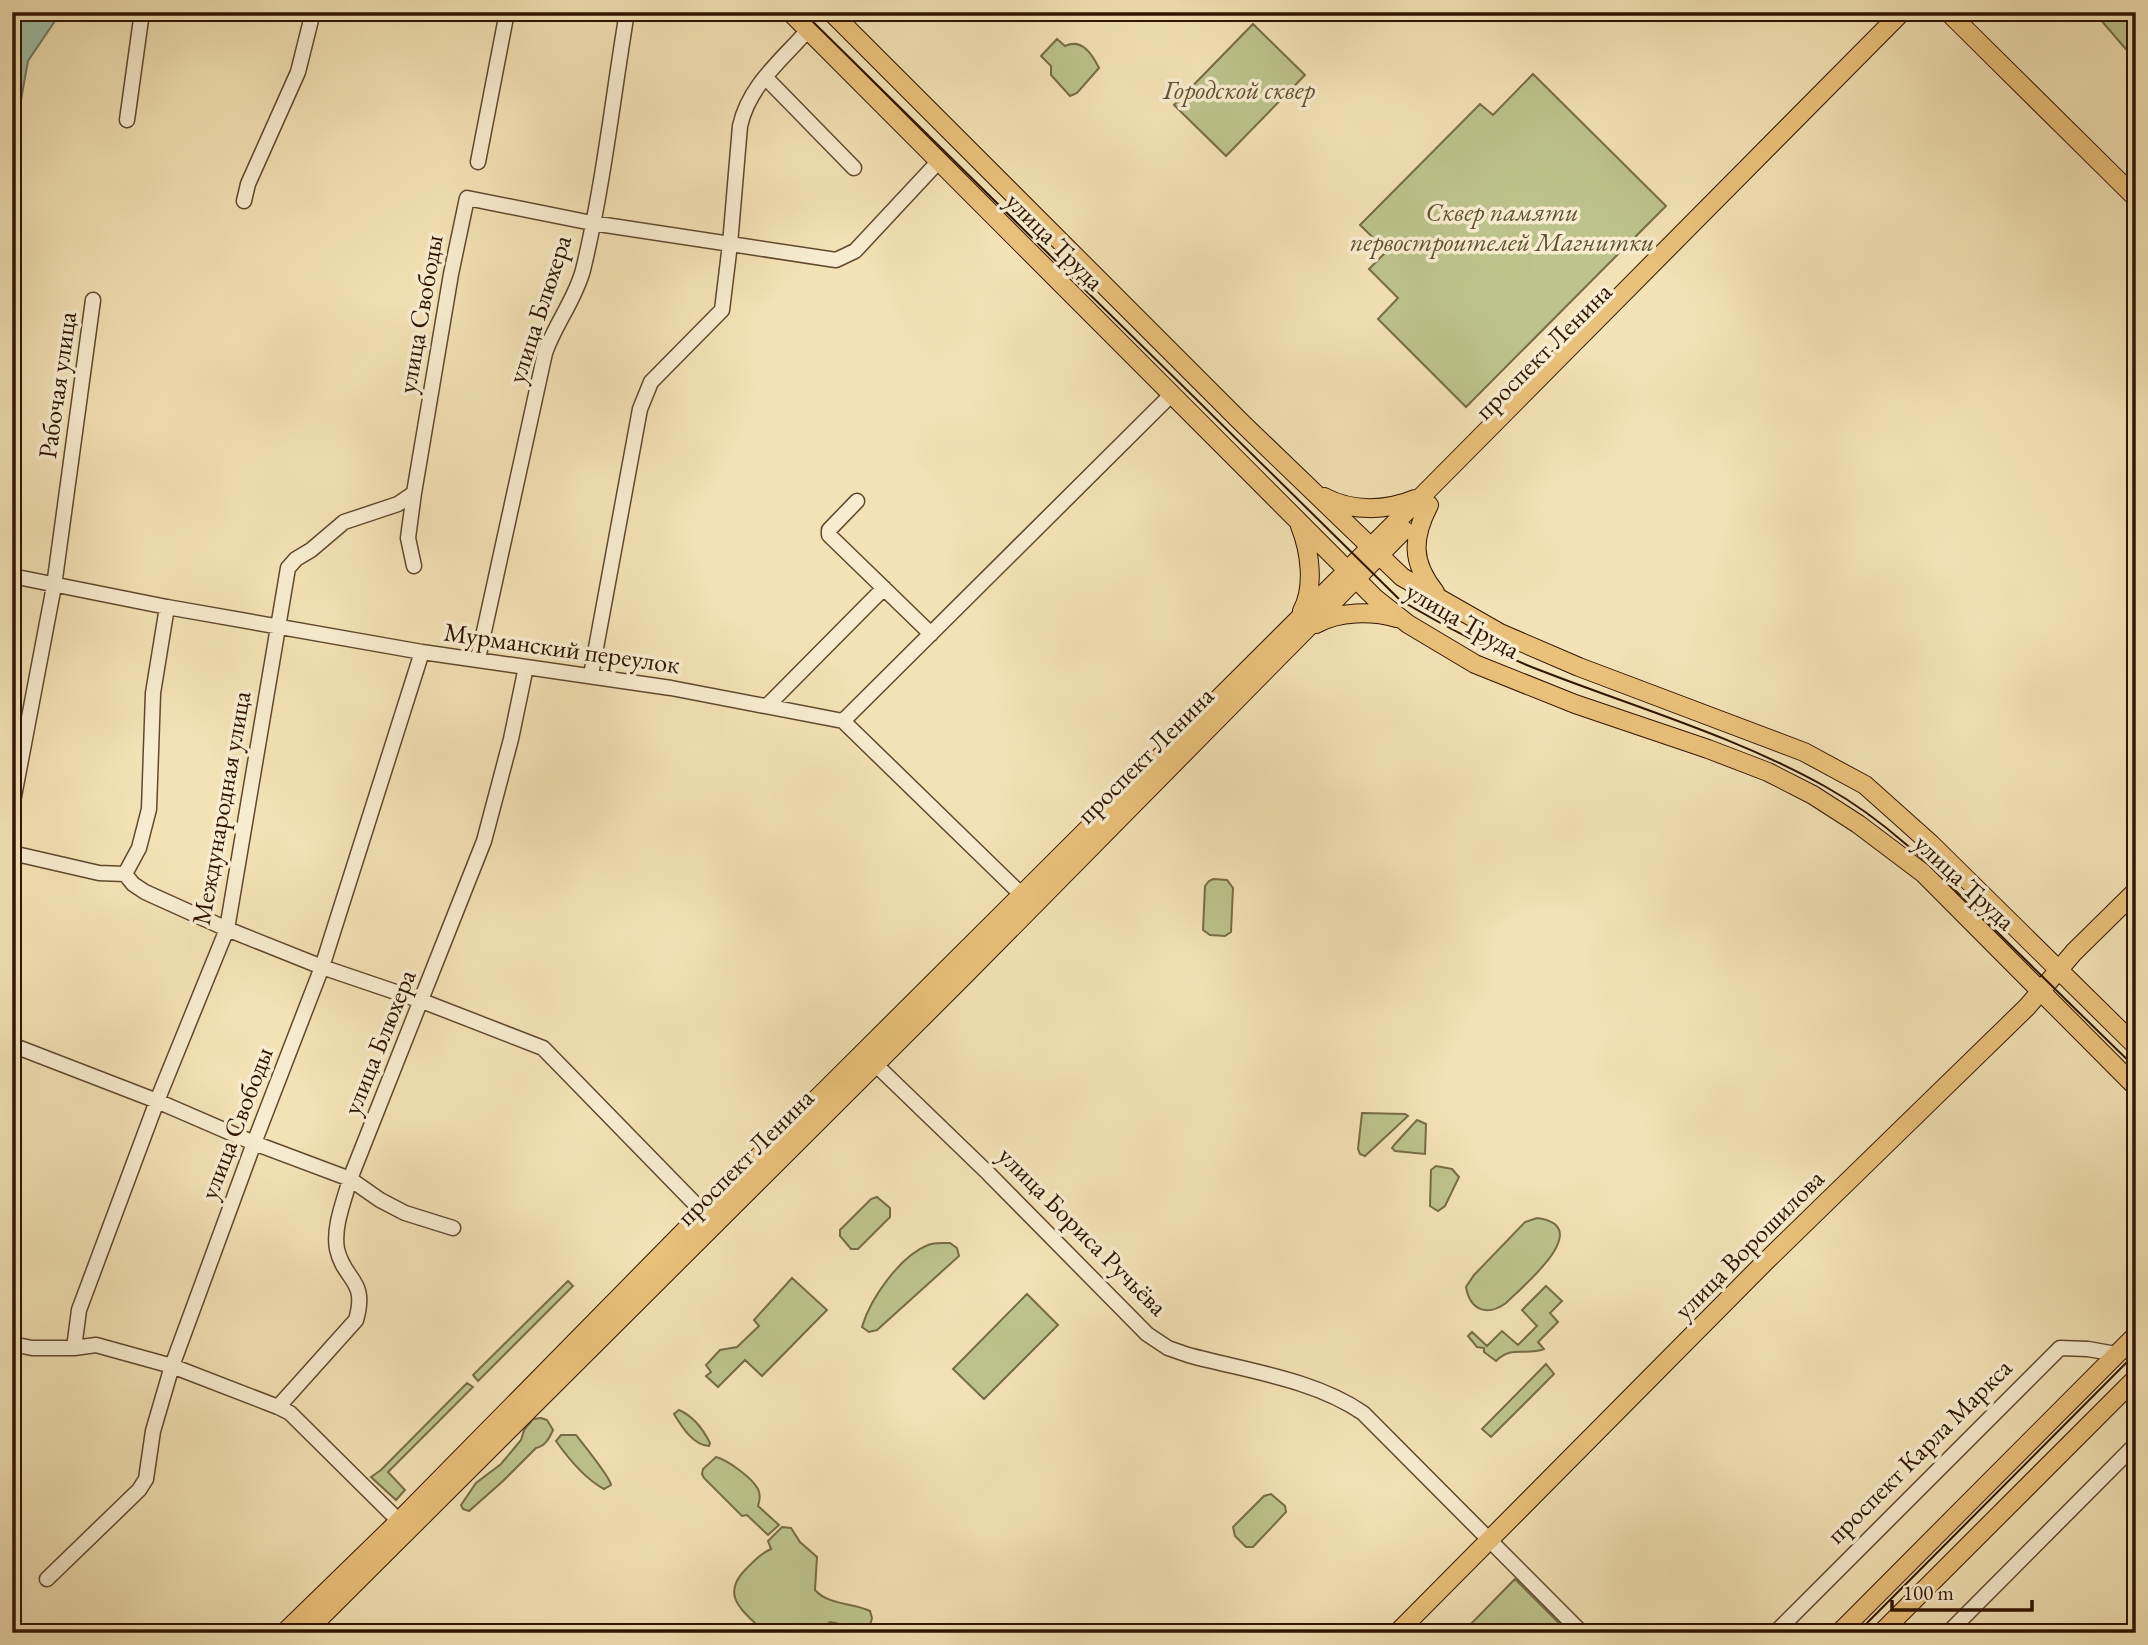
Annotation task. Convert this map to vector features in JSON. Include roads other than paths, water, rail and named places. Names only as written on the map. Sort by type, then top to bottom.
[{"type":"main road","name":"улица Труда","points":[[790,12],[1351,574],[1401,619],[1475,664],[1575,704],[1756,767],[1813,795],[1858,824],[1923,873],[2136,1087]]},
{"type":"main road","name":"улица Труда","points":[[831,12],[1402,577],[1500,633],[1579,667],[1804,752],[1865,785],[1931,844],[2136,1046]]},
{"type":"main road","name":"проспект Ленина","points":[[1425,501],[1902,12]]},
{"type":"main road","name":"проспект Ленина","points":[[305,1633],[703,1212],[869,1058],[1915,12]]},
{"type":"main road","points":[[1948,12],[2136,198]]},
{"type":"main road","points":[[1313,491],[1339,505],[1361,508],[1425,501],[1419,526],[1417,560],[1422,576],[1442,600]]},
{"type":"main road","points":[[1297,520],[1306,540],[1309,565],[1308,594],[1298,628]]},
{"type":"main road","points":[[1298,628],[1325,619],[1354,614],[1385,615],[1401,619]]},
{"type":"main road","name":"улица Ворошилова","points":[[1397,1633],[1750,1278],[2026,1007],[2136,891]]},
{"type":"main road","name":"проспект Ленина","points":[[284,1633],[404,1526],[813,1128],[869,1058]]},
{"type":"main road","points":[[1839,1633],[2136,1335]]},
{"type":"main road","points":[[1881,1633],[2136,1378]]},
{"type":"street","points":[[127,120],[142,12]]},
{"type":"street","points":[[244,201],[248,184],[298,72],[313,12]]},
{"type":"street","points":[[478,162],[507,12]]},
{"type":"street","name":"улица Блюхера","points":[[478,659],[545,353],[552,331],[571,299],[582,273],[627,12]]},
{"type":"street","points":[[591,675],[640,409],[651,382],[722,310],[744,107],[754,89],[808,30]]},
{"type":"street","points":[[765,77],[855,169]]},
{"type":"street","points":[[592,223],[827,260],[846,257],[855,251],[939,161]]},
{"type":"street","name":"улица Свободы","points":[[414,566],[408,538],[414,493],[451,274],[467,198],[592,223]]},
{"type":"street","name":"Рабочая улица","points":[[12,807],[54,584],[93,300]]},
{"type":"street","points":[[1027,901],[844,721],[1171,395]]},
{"type":"street","name":"Международная улица","points":[[74,1348],[79,1310],[157,1101],[227,929],[288,568],[344,523],[398,504],[414,493]]},
{"type":"street","points":[[857,501],[828,533],[931,634]]},
{"type":"street","name":"Мурманский переулок","points":[[12,576],[167,607],[422,652],[591,675],[844,721]]},
{"type":"street","points":[[767,706],[884,588]]},
{"type":"street","points":[[125,874],[139,848],[149,809],[153,694],[167,607]]},
{"type":"street","name":"улица Свободы","points":[[47,1579],[142,1485],[148,1468],[153,1431],[172,1366],[322,967],[422,652]]},
{"type":"street","name":"улица Блюхера","points":[[278,1407],[356,1320],[360,1304],[359,1290],[340,1259],[337,1229],[350,1180],[485,841],[526,667]]},
{"type":"street","points":[[12,853],[99,873],[125,874],[145,892],[227,929],[543,1048],[703,1212]]},
{"type":"street","points":[[12,1045],[350,1180],[405,1213],[453,1228]]},
{"type":"street","name":"улица Бориса Ручьёва","points":[[869,1058],[988,1173],[1147,1334],[1168,1348],[1188,1355],[1316,1388],[1344,1400],[1363,1413],[1582,1633]]},
{"type":"street","points":[[12,1344],[32,1348],[96,1345],[172,1366],[278,1407],[290,1413],[404,1526]]},
{"type":"street","name":"проспект Карла Маркса","points":[[1775,1633],[2060,1348],[2116,1354]]},
{"type":"street","points":[[1948,1633],[2136,1444]]},
{"type":"tram line","points":[[803,12],[1400,600],[1505,656],[1722,738],[1792,769],[1849,801],[1892,832],[1931,867],[2136,1068]]},
{"type":"tram line","points":[[1857,1633],[2136,1353]]},
{"type":"park label","name":"Городской сквер","points":[[1239,90]]},
{"type":"park label","name":"Сквер памяти первостроителей Магнитки","points":[[1502,227]]}]
